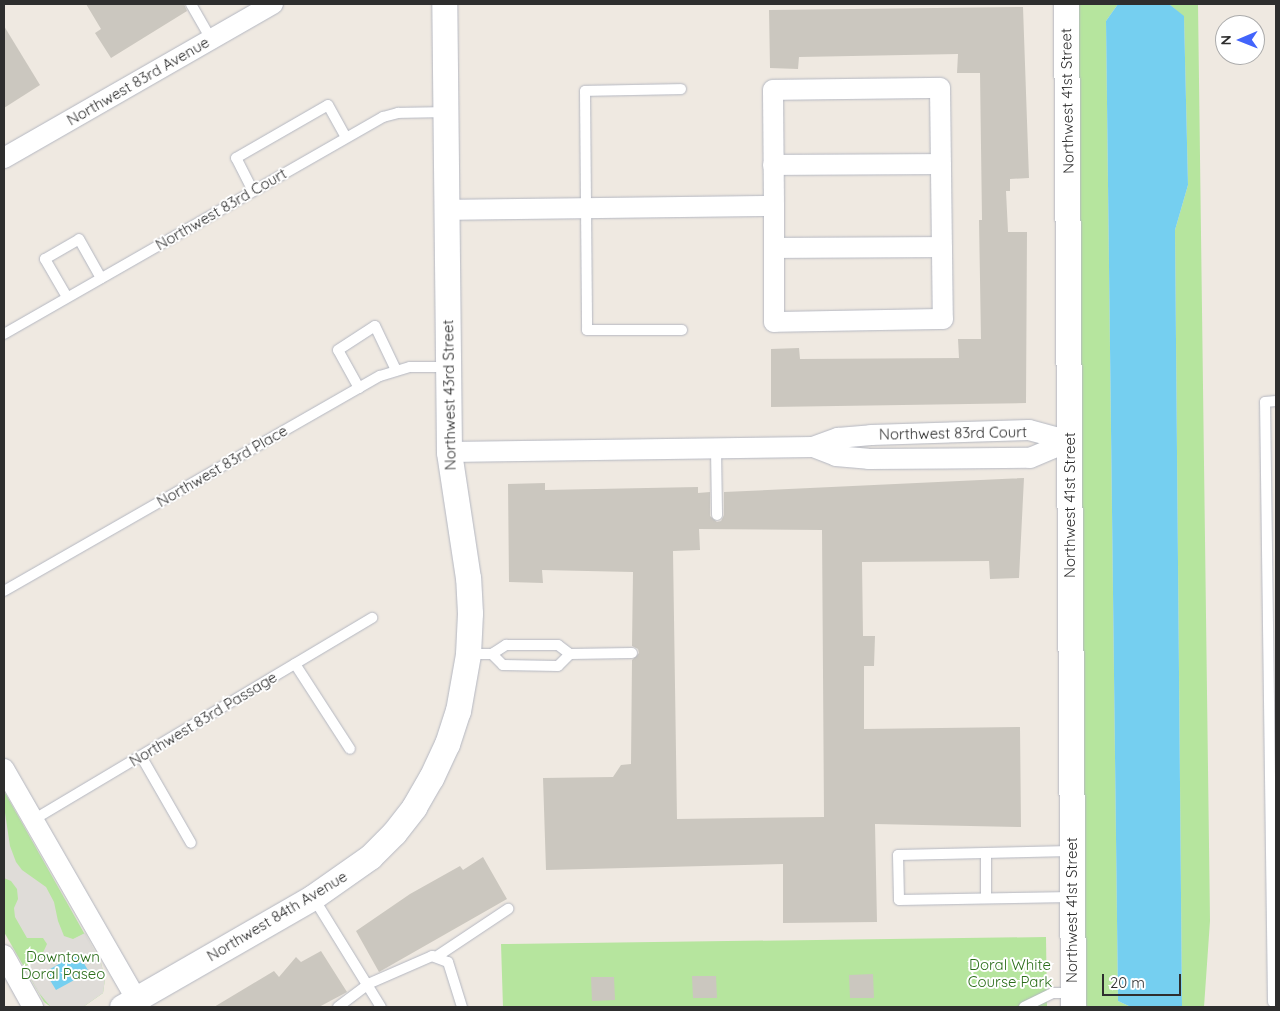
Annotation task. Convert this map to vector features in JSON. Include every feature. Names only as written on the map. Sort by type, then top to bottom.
[{"type":"street","name":"Northwest 83rd Avenue","points":[[4,158],[273,4]]},
{"type":"street","name":"Northwest 43rd Street","points":[[431,778],[447,744],[480,654],[449,452],[444,4]]},
{"type":"street","name":"Northwest 41st Street","points":[[1066,4],[1073,1000]]},
{"type":"street","points":[[940,88],[943,319],[774,322],[773,165],[772,90],[940,88]]},
{"type":"street","points":[[773,165],[941,164]]},
{"type":"street","points":[[446,210],[774,206]]},
{"type":"street","points":[[774,248],[942,247]]},
{"type":"street","name":"Northwest 83rd Court","points":[[449,452],[813,447],[838,438],[863,436],[1029,430],[1070,441]]},
{"type":"street","name":"Northwest 83rd Court","points":[[813,447],[836,456],[868,458],[1030,458],[1070,441]]},
{"type":"street","points":[[4,769],[33,820],[129,1003]]},
{"type":"street","name":"Northwest 84th Avenue","points":[[129,1003],[313,897],[370,857],[394,833],[414,807],[431,778]]},
{"type":"street","points":[[4,955],[33,1007]]},
{"type":"lane","points":[[191,4],[211,39]]},
{"type":"lane","points":[[681,89],[585,91],[587,330],[682,330]]},
{"type":"lane","points":[[254,191],[236,158],[328,105],[346,137]]},
{"type":"lane","name":"Northwest 83rd Court","points":[[4,334],[346,137],[390,115],[446,112]]},
{"type":"lane","points":[[67,297],[45,259],[79,239],[101,278]]},
{"type":"lane","points":[[359,388],[338,350],[375,326],[396,370]]},
{"type":"lane","name":"Northwest 83rd Place","points":[[4,590],[359,388],[396,370],[410,367],[448,367]]},
{"type":"lane","points":[[1273,1002],[1265,402],[1276,402]]},
{"type":"lane","points":[[716,449],[717,515]]},
{"type":"lane","name":"Northwest 83rd Passage","points":[[33,820],[372,618]]},
{"type":"lane","points":[[480,654],[506,645],[558,645],[570,654],[632,653]]},
{"type":"lane","points":[[480,654],[503,666],[558,666],[570,654]]},
{"type":"lane","points":[[295,664],[350,749]]},
{"type":"lane","points":[[141,756],[191,843]]},
{"type":"lane","points":[[1072,851],[898,854],[899,900],[1072,897]]},
{"type":"lane","points":[[986,853],[986,898]]},
{"type":"lane","points":[[313,897],[381,1007]]},
{"type":"lane","points":[[436,957],[508,909]]},
{"type":"lane","points":[[338,1007],[368,984],[432,956],[448,962],[462,1007]]},
{"type":"lane","points":[[1024,1007],[1053,993],[1073,1000]]},
{"type":"green space","points":[[1076,4],[1118,4],[1106,21],[1118,1001],[1131,1007],[1087,1007],[1083,991]]},
{"type":"green space","points":[[1169,4],[1198,4],[1210,921],[1204,1007],[1178,1007],[1182,1005],[1175,230],[1188,185],[1184,17]]},
{"type":"green space","name":"Downtown Doral Paseo","points":[[4,791],[101,963],[105,979],[103,993],[83,1007],[51,1007],[44,1002],[4,932]]},
{"type":"green space","name":"Doral White Course Park","points":[[1046,937],[1047,1007],[503,1007],[501,944]]},
{"type":"shaded area","name":"Downtown Doral Paseo","points":[[4,806],[10,846],[16,862],[22,870],[46,887],[54,902],[58,921],[64,936],[73,939],[85,933],[101,963],[105,979],[103,993],[83,1007],[50,1006],[39,993],[24,967],[41,957],[47,944],[43,938],[27,938],[15,917],[14,908],[18,899],[17,889],[11,881],[4,878]]},
{"type":"water","points":[[1118,4],[1169,4],[1184,16],[1188,185],[1175,230],[1182,1006],[1178,1007],[1131,1007],[1118,1001],[1106,21]]},
{"type":"water","points":[[78,953],[89,972],[56,990],[45,972]]},
{"type":"building","points":[[86,4],[184,4],[187,11],[111,58],[95,33],[101,29]]},
{"type":"building","points":[[1023,7],[1029,178],[1010,179],[1010,191],[1006,191],[1008,232],[1027,232],[1026,403],[771,407],[771,349],[799,348],[800,359],[959,358],[958,339],[981,339],[979,220],[982,220],[980,73],[957,73],[958,54],[799,57],[798,69],[770,68],[769,10]]},
{"type":"building","points":[[4,26],[40,85],[4,108]]},
{"type":"building","points":[[1024,478],[1019,578],[990,579],[989,561],[862,562],[863,636],[875,636],[874,666],[864,666],[864,729],[1020,727],[1021,827],[875,824],[877,922],[783,923],[783,864],[546,870],[543,778],[613,777],[621,765],[631,764],[632,660],[639,653],[638,649],[632,646],[633,572],[542,570],[543,583],[509,582],[508,484],[545,483],[545,490],[698,487],[698,493],[710,492],[710,516],[717,522],[721,521],[724,515],[724,492]],"holes":[[[699,529],[822,530],[824,817],[677,819],[673,551],[700,550]]]},
{"type":"building","points":[[483,857],[507,899],[379,972],[356,931],[410,894],[460,866],[463,870]]},
{"type":"building","points":[[321,951],[347,992],[319,1007],[214,1007],[274,971],[279,977],[296,957],[301,962]]},
{"type":"building","points":[[873,974],[874,998],[850,998],[849,975]]},
{"type":"building","points":[[692,976],[716,976],[717,998],[693,998]]},
{"type":"building","points":[[591,977],[614,977],[615,1000],[592,1001]]}]
